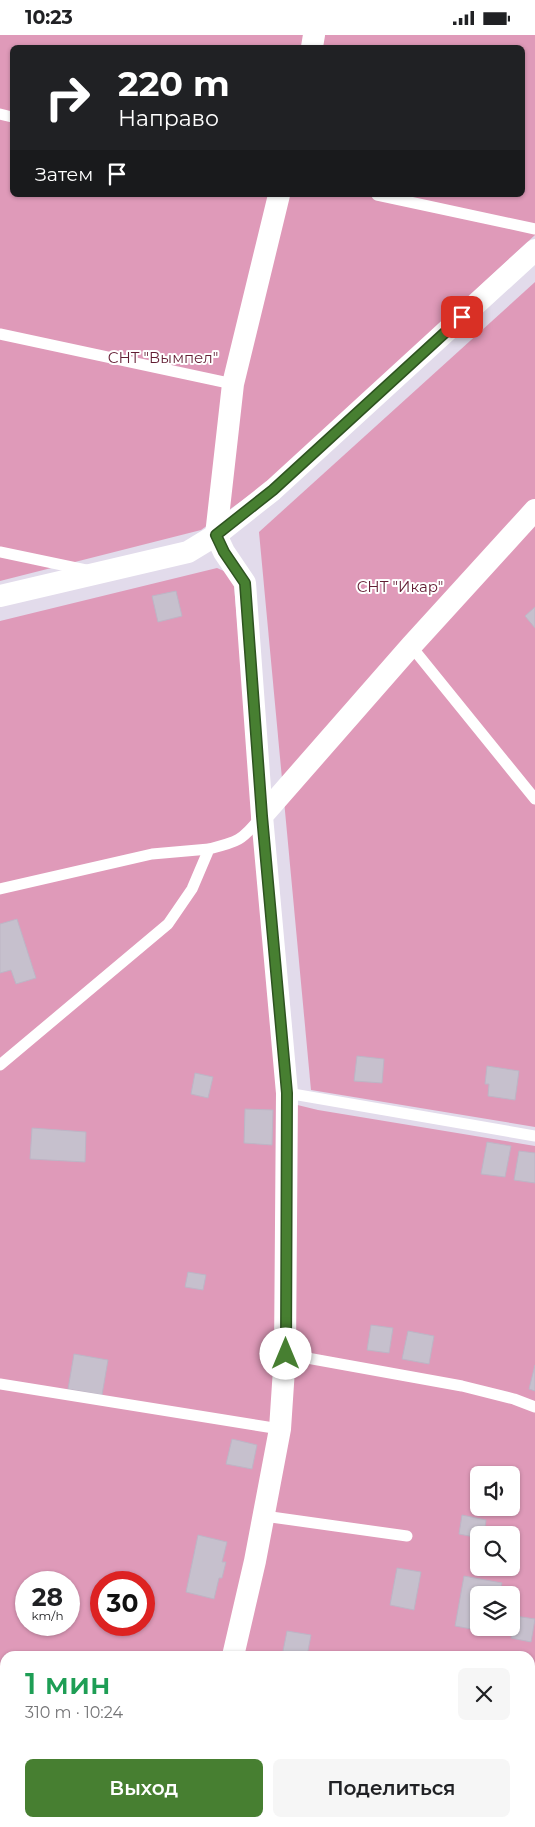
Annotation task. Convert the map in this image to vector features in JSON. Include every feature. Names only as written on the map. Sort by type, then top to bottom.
[{"type":"street","points":[[234,1651],[264,1516],[280,1429],[286,1354],[287,1093],[262,816],[245,583],[224,552],[216,535],[233,384],[280,197]]},
{"type":"street","points":[[0,596],[188,552],[216,535],[273,490],[535,250]]},
{"type":"street","points":[[262,816],[410,646],[535,510]]},
{"type":"lane","points":[[385,197],[535,229]]},
{"type":"lane","points":[[0,335],[233,384]]},
{"type":"lane","points":[[0,552],[97,573]]},
{"type":"lane","points":[[410,646],[535,799]]},
{"type":"lane","points":[[0,889],[152,854],[209,849],[234,842],[248,834],[262,816]]},
{"type":"lane","points":[[0,1065],[168,924],[192,889],[209,849]]},
{"type":"lane","points":[[287,1093],[535,1136]]},
{"type":"lane","points":[[286,1354],[462,1387],[514,1399],[535,1407]]},
{"type":"lane","points":[[0,1384],[280,1429]]},
{"type":"lane","points":[[264,1516],[407,1536]]},
{"type":"green space","name":"СНТ \"Вымпел\"","points":[[0,35],[535,35],[535,235],[268,482],[201,530],[0,581]]},
{"type":"green space","name":"СНТ \"Икар\"","points":[[535,282],[535,1127],[311,1090],[259,532]]},
{"type":"green space","points":[[217,568],[233,575],[281,1101],[318,1110],[535,1146],[535,1651],[0,1651],[0,621]]},
{"type":"building","points":[[176,591],[182,616],[158,622],[152,596]]},
{"type":"building","points":[[535,607],[535,628],[525,616]]},
{"type":"building","points":[[17,919],[36,978],[16,984],[11,970],[0,973],[0,924]]},
{"type":"building","points":[[357,1056],[384,1059],[382,1083],[354,1081]]},
{"type":"building","points":[[487,1066],[519,1071],[515,1100],[488,1096],[489,1084],[485,1084]]},
{"type":"building","points":[[195,1073],[213,1077],[208,1098],[191,1094]]},
{"type":"building","points":[[245,1109],[273,1110],[272,1145],[244,1143]]},
{"type":"building","points":[[32,1128],[86,1132],[85,1162],[30,1159]]},
{"type":"building","points":[[487,1142],[511,1146],[505,1177],[481,1174]]},
{"type":"building","points":[[519,1151],[535,1153],[535,1183],[514,1180]]},
{"type":"building","points":[[188,1272],[206,1275],[203,1290],[185,1287]]},
{"type":"building","points":[[371,1325],[393,1328],[389,1353],[367,1350]]},
{"type":"building","points":[[408,1331],[434,1336],[429,1364],[402,1359]]},
{"type":"building","points":[[74,1354],[108,1360],[102,1395],[68,1389]]},
{"type":"building","points":[[535,1365],[535,1391],[529,1389]]},
{"type":"building","points":[[232,1439],[257,1445],[252,1469],[226,1464]]},
{"type":"building","points":[[462,1515],[486,1520],[485,1526],[470,1526],[470,1536],[459,1534]]},
{"type":"building","points":[[198,1535],[227,1542],[222,1562],[226,1562],[222,1578],[219,1578],[214,1599],[186,1592]]},
{"type":"building","points":[[397,1568],[421,1572],[414,1610],[390,1605]]},
{"type":"building","points":[[464,1576],[502,1583],[501,1586],[470,1586],[470,1629],[455,1626]]},
{"type":"building","points":[[520,1617],[535,1619],[531,1642],[511,1638],[511,1636],[520,1636]]},
{"type":"building","points":[[287,1631],[311,1635],[308,1651],[283,1651]]},
{"type":"route","points":[[286,1354],[287,1093],[262,816],[245,583],[224,552],[216,535],[273,490],[462,317]]}]
